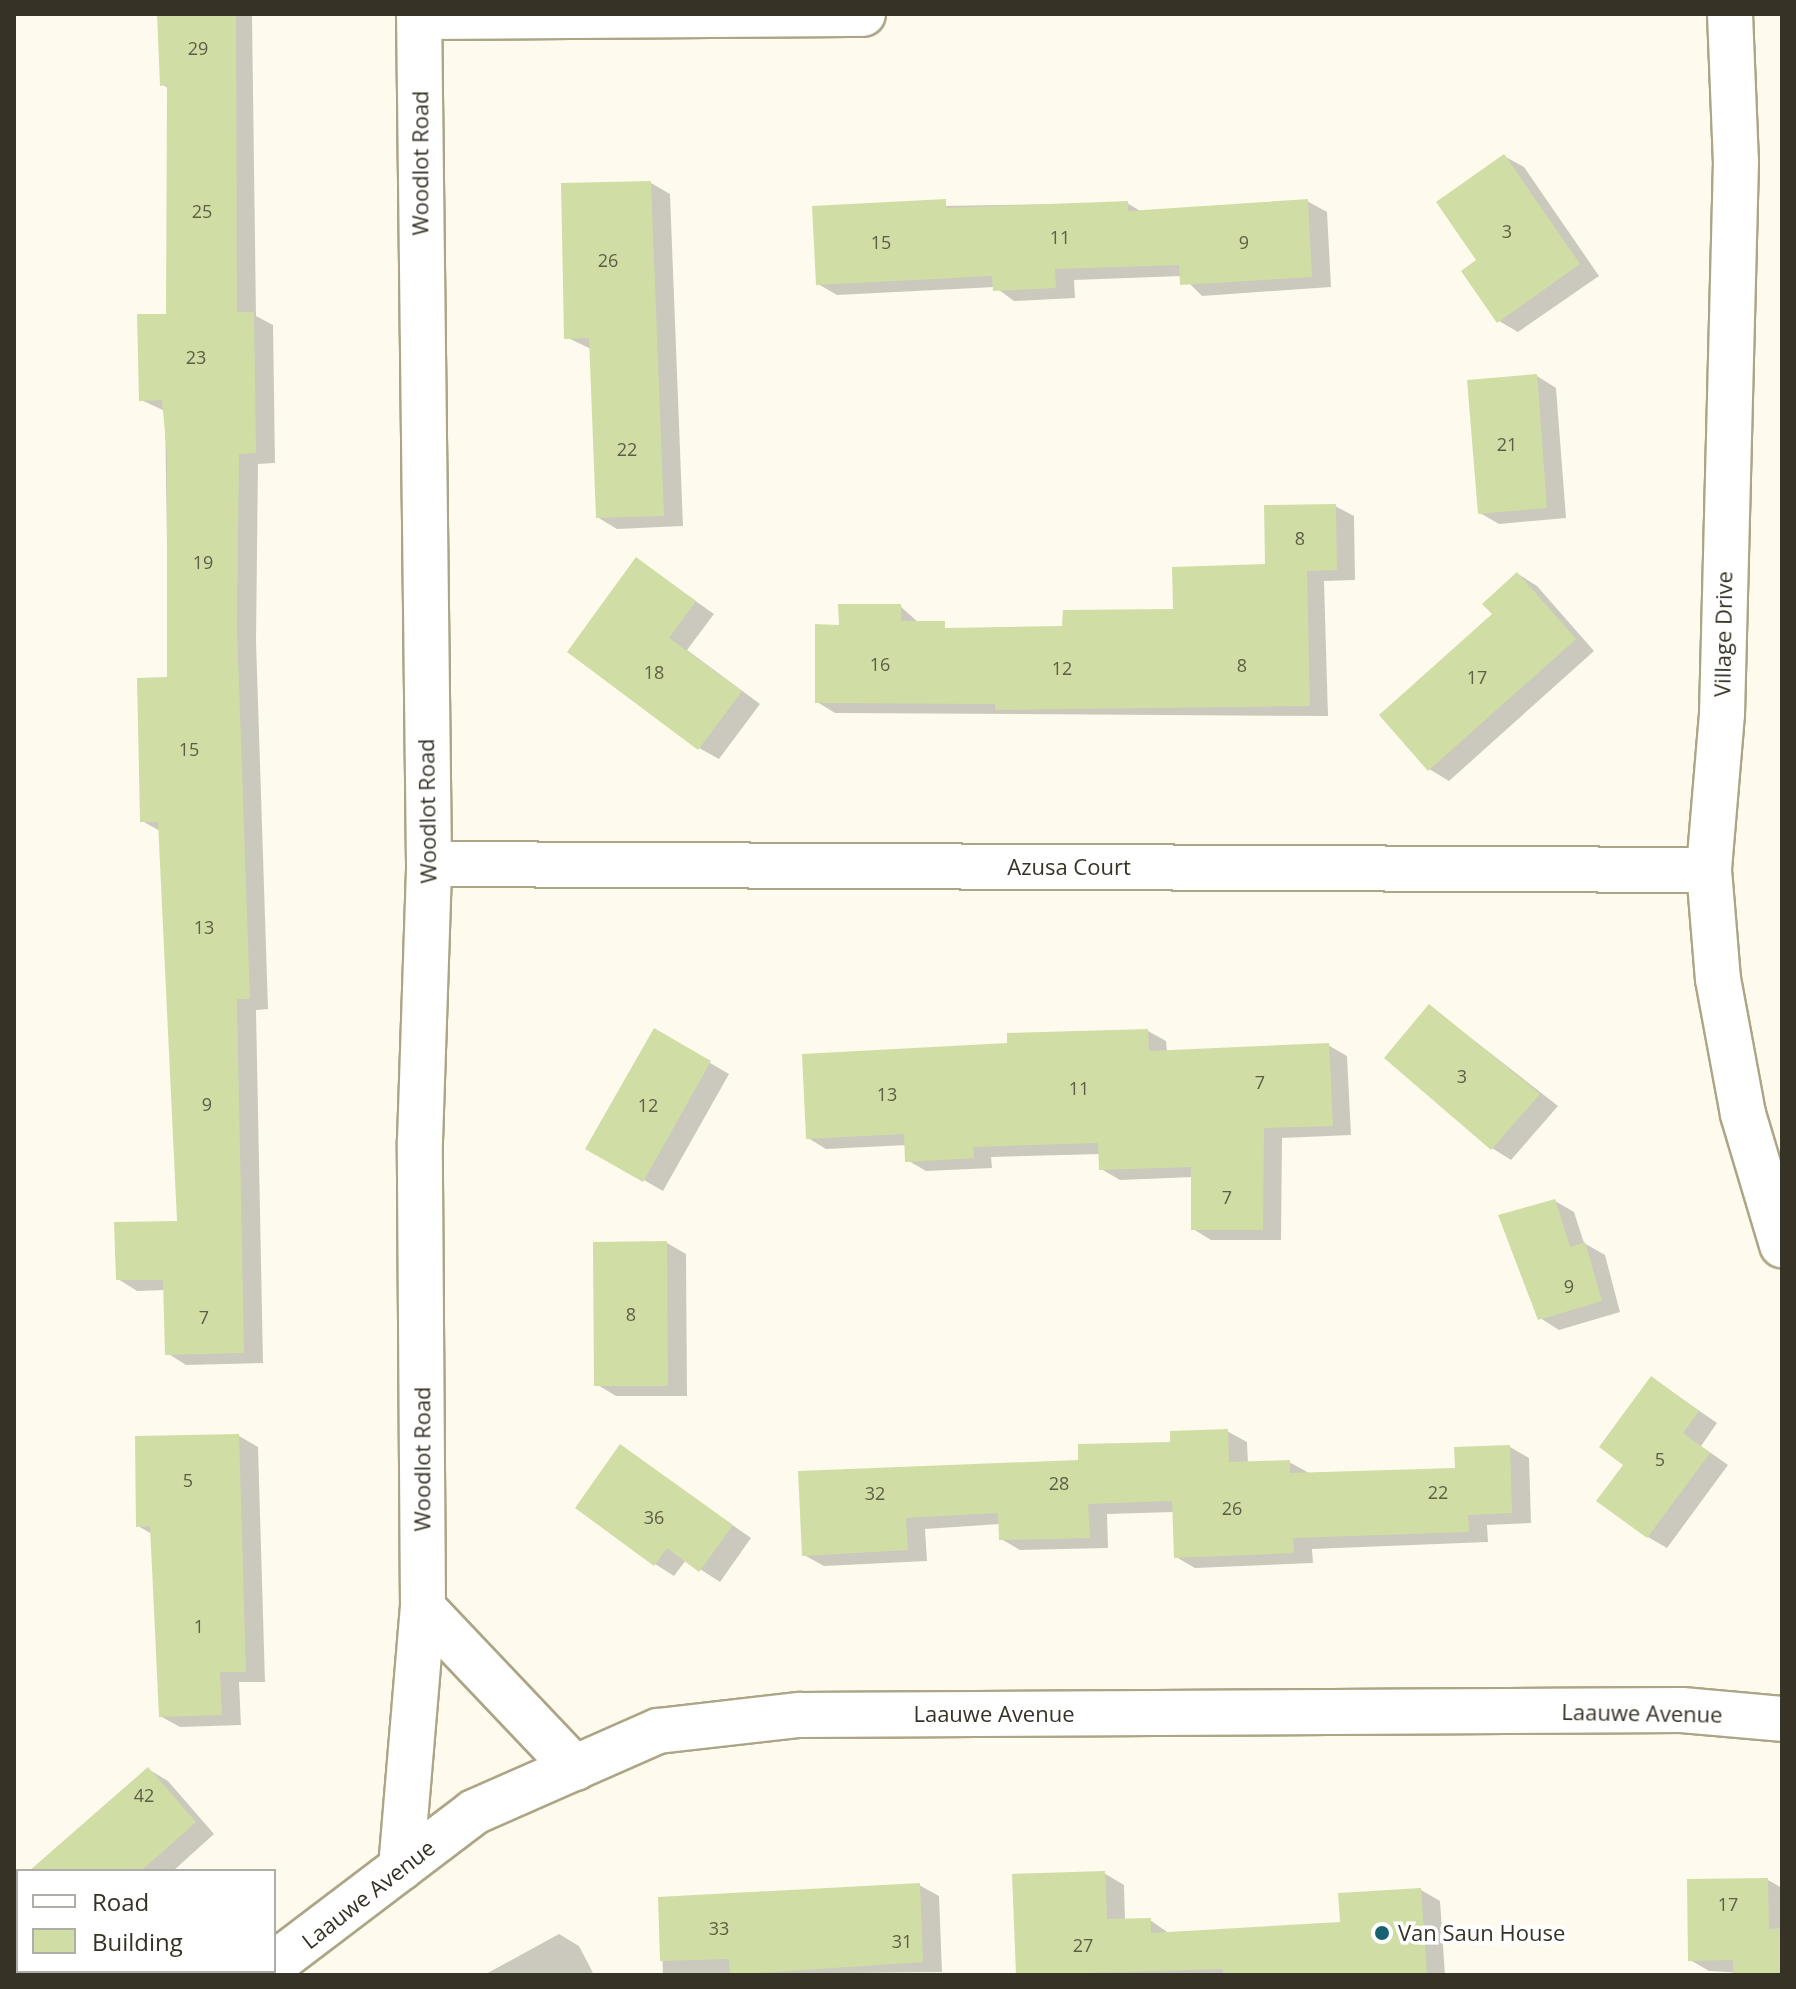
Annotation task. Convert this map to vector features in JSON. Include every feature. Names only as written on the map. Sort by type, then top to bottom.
[{"type":"street","points":[[419,15],[863,14]]},
{"type":"street","name":"Village Drive","points":[[1730,14],[1736,161],[1722,714],[1709,870],[1718,979],[1743,1114],[1782,1245]]},
{"type":"street","name":"Woodlot Road","points":[[401,1868],[423,1608],[420,1141],[429,864],[419,15]]},
{"type":"street","name":"Azusa Court","points":[[429,864],[1709,870]]},
{"type":"street","points":[[423,1608],[575,1768]]},
{"type":"street","name":"Laauwe Avenue","points":[[276,1962],[474,1812],[658,1731],[799,1715],[1682,1710],[1782,1719]]},
{"type":"building","points":[[157,14],[236,14],[237,312],[254,312],[256,453],[239,454],[237,628],[250,999],[237,999],[244,1353],[165,1355],[163,1280],[116,1280],[114,1222],[177,1221],[158,822],[140,822],[137,678],[167,677],[167,455],[162,400],[139,401],[137,314],[166,314],[167,85],[160,86]]},
{"type":"building","points":[[1504,154],[1580,264],[1497,323],[1461,271],[1476,260],[1436,202]]},
{"type":"building","points":[[651,181],[664,516],[596,518],[589,338],[564,339],[561,183]]},
{"type":"building","points":[[946,199],[946,208],[1128,201],[1128,211],[1308,199],[1312,277],[1180,285],[1179,265],[1055,269],[1056,288],[993,291],[992,276],[816,285],[812,206]]},
{"type":"building","points":[[1537,374],[1547,508],[1478,514],[1467,380]]},
{"type":"building","points":[[1336,504],[1337,570],[1307,571],[1310,706],[995,710],[995,704],[815,703],[815,624],[839,625],[838,604],[901,604],[901,621],[945,621],[945,628],[1062,626],[1063,610],[1173,609],[1172,567],[1265,564],[1264,505]]},
{"type":"building","points":[[636,557],[696,601],[669,638],[742,691],[698,750],[567,652]]},
{"type":"building","points":[[1517,572],[1576,639],[1428,771],[1379,715],[1492,614],[1482,604]]},
{"type":"building","points":[[1429,1004],[1540,1094],[1491,1150],[1384,1058]]},
{"type":"building","points":[[654,1028],[711,1061],[643,1182],[585,1149]]},
{"type":"building","points":[[1148,1029],[1149,1051],[1329,1043],[1333,1126],[1264,1128],[1263,1230],[1191,1230],[1191,1167],[1099,1170],[1098,1143],[973,1147],[974,1158],[905,1162],[904,1134],[806,1139],[802,1054],[1007,1043],[1007,1033]]},
{"type":"building","points":[[1555,1199],[1570,1247],[1585,1242],[1602,1301],[1538,1320],[1498,1215]]},
{"type":"building","points":[[667,1241],[668,1386],[594,1386],[593,1242]]},
{"type":"building","points":[[1651,1376],[1699,1411],[1683,1433],[1710,1453],[1647,1538],[1596,1501],[1623,1465],[1599,1447]]},
{"type":"building","points":[[1228,1429],[1229,1462],[1290,1460],[1290,1473],[1455,1468],[1454,1447],[1510,1445],[1512,1513],[1468,1515],[1469,1532],[1293,1538],[1294,1553],[1174,1558],[1172,1501],[1088,1504],[1090,1538],[999,1540],[998,1513],[906,1518],[908,1550],[802,1556],[798,1471],[1078,1460],[1078,1444],[1170,1442],[1170,1431]]},
{"type":"building","points":[[239,1434],[246,1672],[220,1672],[222,1715],[159,1717],[150,1526],[136,1527],[135,1436]]},
{"type":"building","points":[[620,1444],[733,1525],[699,1572],[667,1548],[654,1566],[575,1508]]},
{"type":"building","points":[[148,1767],[196,1822],[143,1869],[31,1869]]},
{"type":"building","points":[[1105,1871],[1107,1919],[1151,1918],[1151,1933],[1340,1922],[1338,1893],[1421,1888],[1427,1975],[1223,1975],[1223,1969],[1016,1975],[1012,1874]]},
{"type":"building","points":[[1768,1878],[1769,1929],[1782,1928],[1782,1975],[1733,1975],[1733,1960],[1688,1961],[1687,1879]]},
{"type":"building","points":[[920,1883],[923,1962],[730,1975],[729,1959],[660,1961],[658,1897]]},
{"type":"place","name":"Van Saun House","points":[[1382,1933]]}]
